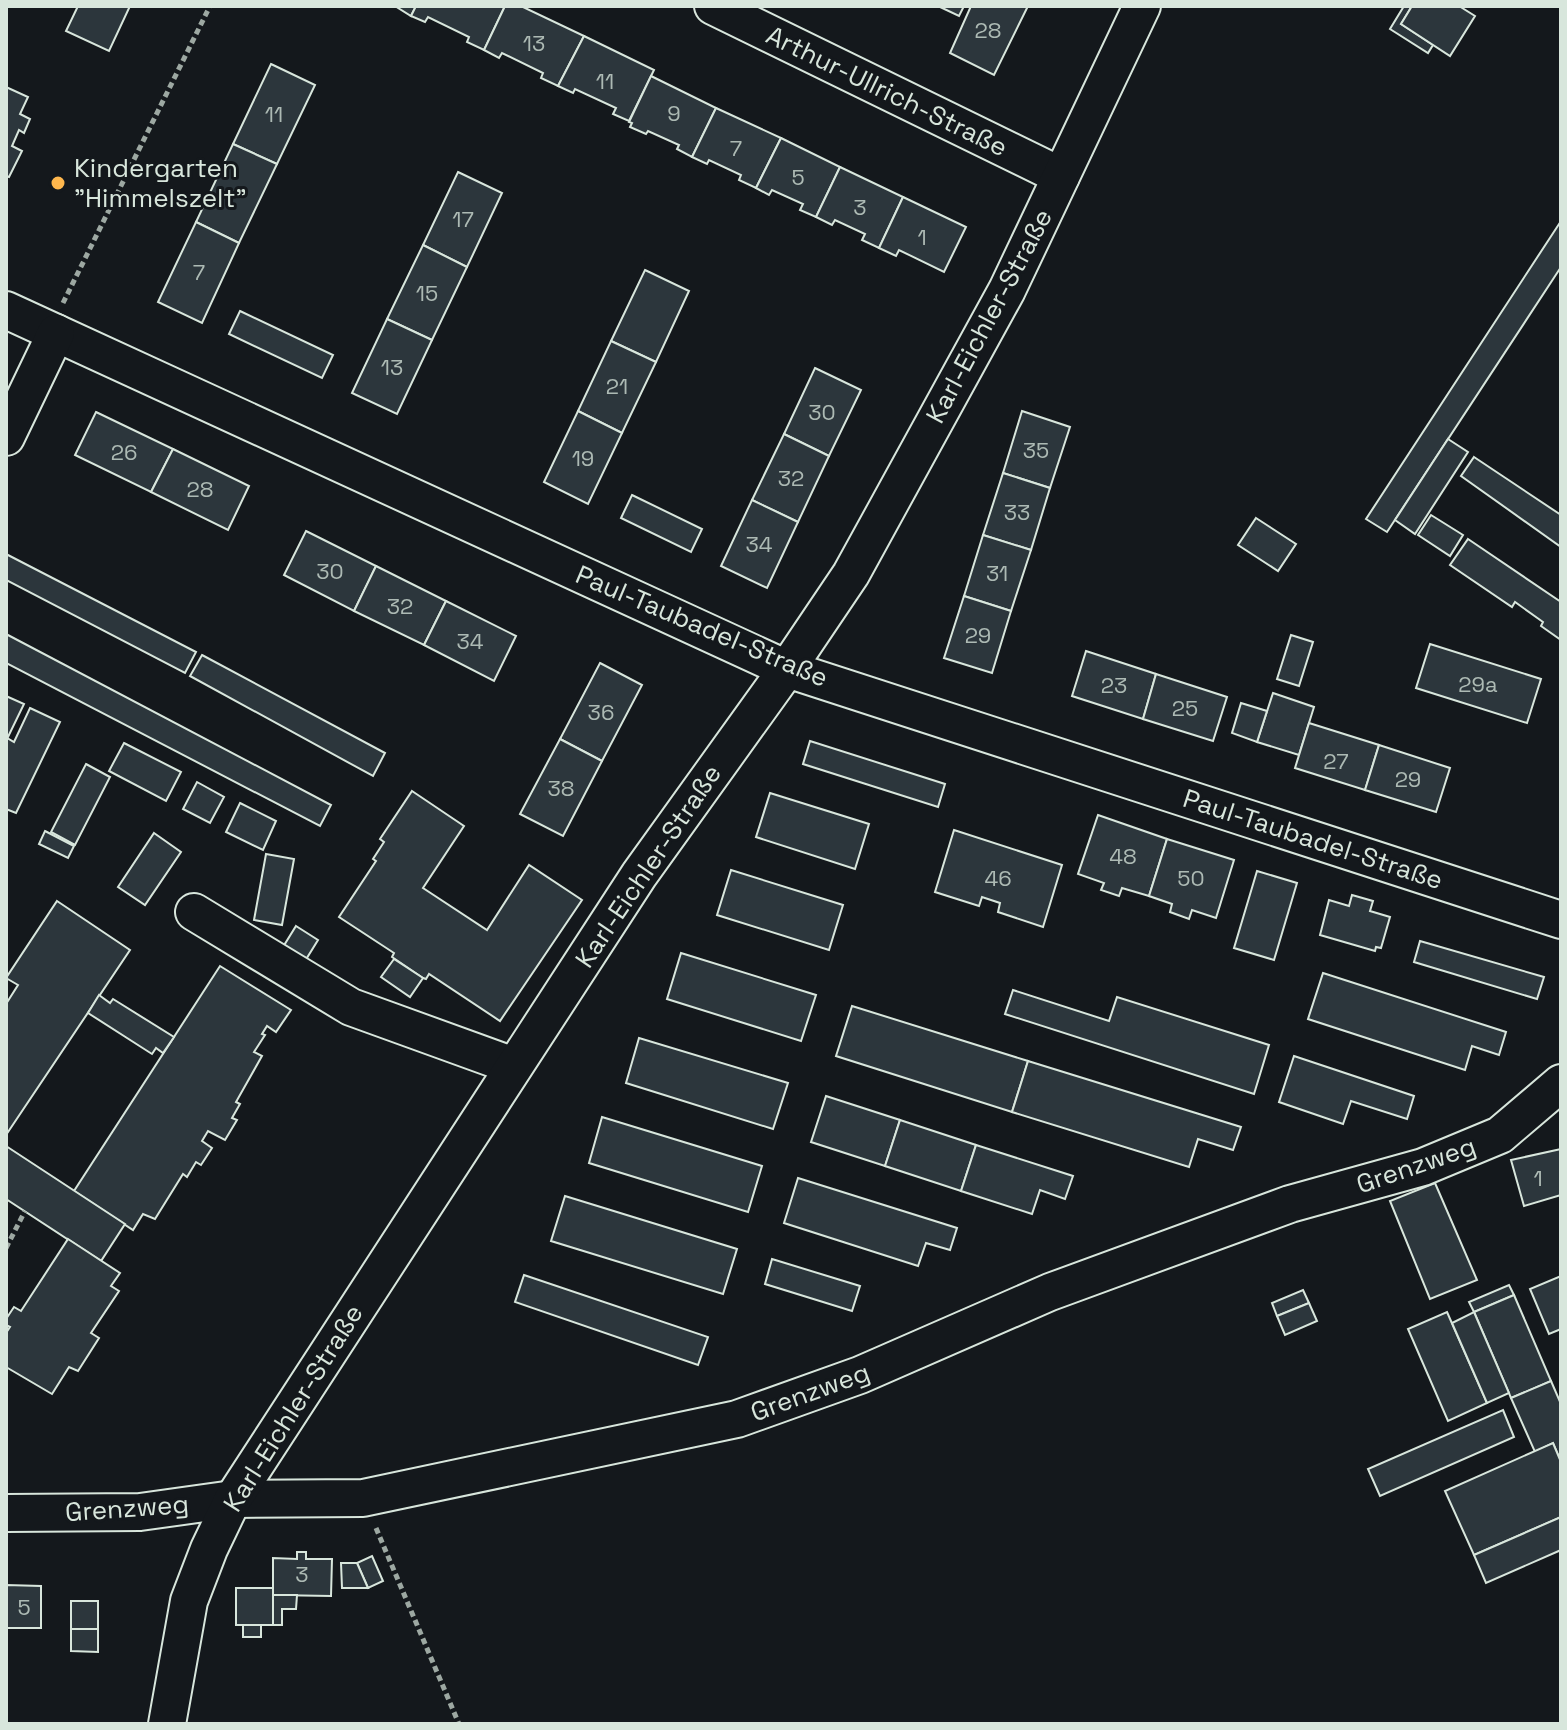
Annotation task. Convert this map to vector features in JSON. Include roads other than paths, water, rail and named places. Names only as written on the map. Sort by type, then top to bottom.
[{"type":"street","name":"Arthur-Ullrich-Straße","points":[[713,6],[1061,176]]},
{"type":"street","name":"Karl-Eichler-Straße","points":[[167,1724],[189,1601],[233,1499],[639,875],[851,574],[1007,290],[1142,6]]},
{"type":"street","name":"Paul-Taubadel-Straße","points":[[6,310],[787,669],[1561,920]]},
{"type":"street","points":[[6,437],[56,333]]},
{"type":"street","points":[[194,912],[351,1007],[514,1066]]},
{"type":"street","name":"Grenzweg","points":[[6,1513],[140,1512],[233,1499],[363,1498],[737,1419],[860,1375],[1050,1292],[1290,1204],[1423,1167],[1500,1135],[1561,1083]]},
{"type":"place","name":"Kindergarten \"Himmelszelt\"","points":[[58,183]]}]
